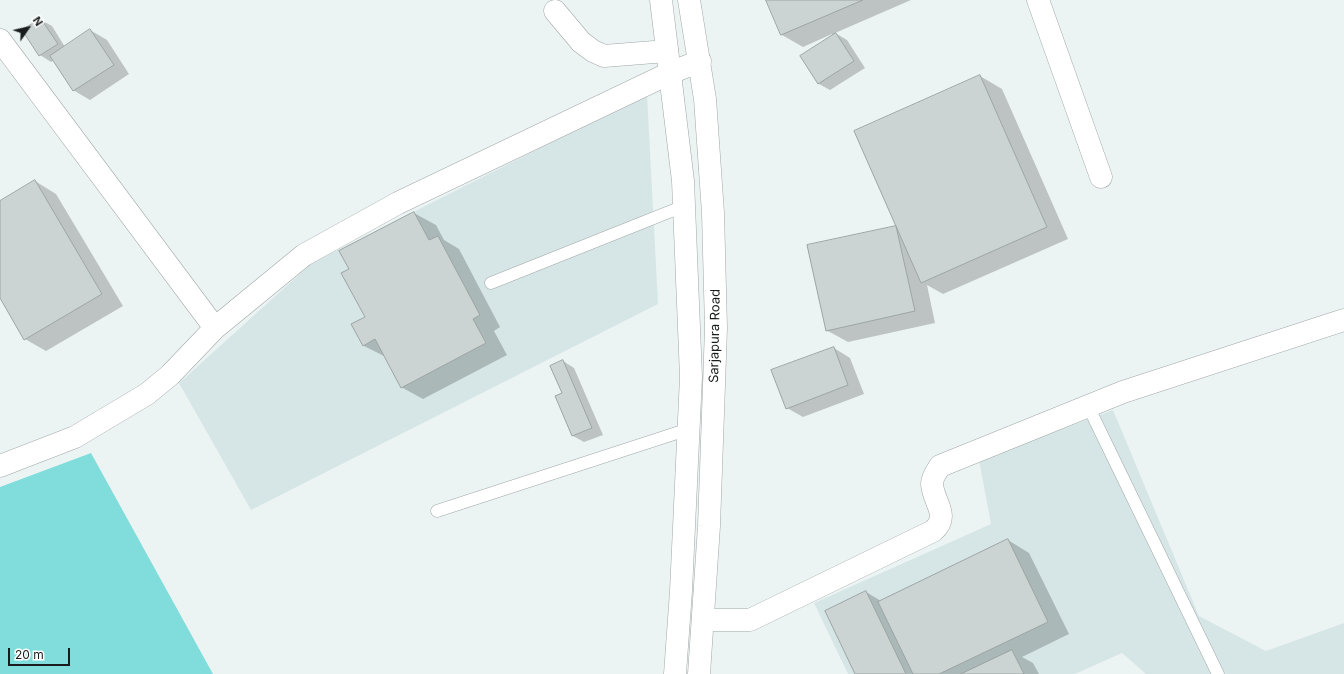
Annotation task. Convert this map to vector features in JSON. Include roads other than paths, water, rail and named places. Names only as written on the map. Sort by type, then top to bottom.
[{"type":"street","name":"Sarjapura Road","points":[[660,0],[683,180],[690,377],[681,591],[675,674]]},
{"type":"street","name":"Sarjapura Road","points":[[689,0],[705,99],[713,213],[716,328],[709,526],[699,674]]},
{"type":"street","points":[[1038,0],[1101,178]]},
{"type":"street","points":[[555,11],[581,42],[593,51],[604,56],[667,51]]},
{"type":"street","points":[[0,40],[215,328]]},
{"type":"street","points":[[0,466],[75,437],[147,394],[170,375],[215,328],[304,255],[398,203],[670,73],[700,61]]},
{"type":"street","points":[[703,620],[750,620],[933,531],[939,526],[942,519],[932,483],[940,466],[1123,392],[1344,320]]},
{"type":"lane","points":[[491,283],[684,206]]},
{"type":"lane","points":[[1088,406],[1218,674]]},
{"type":"lane","points":[[437,510],[689,429]]}]
